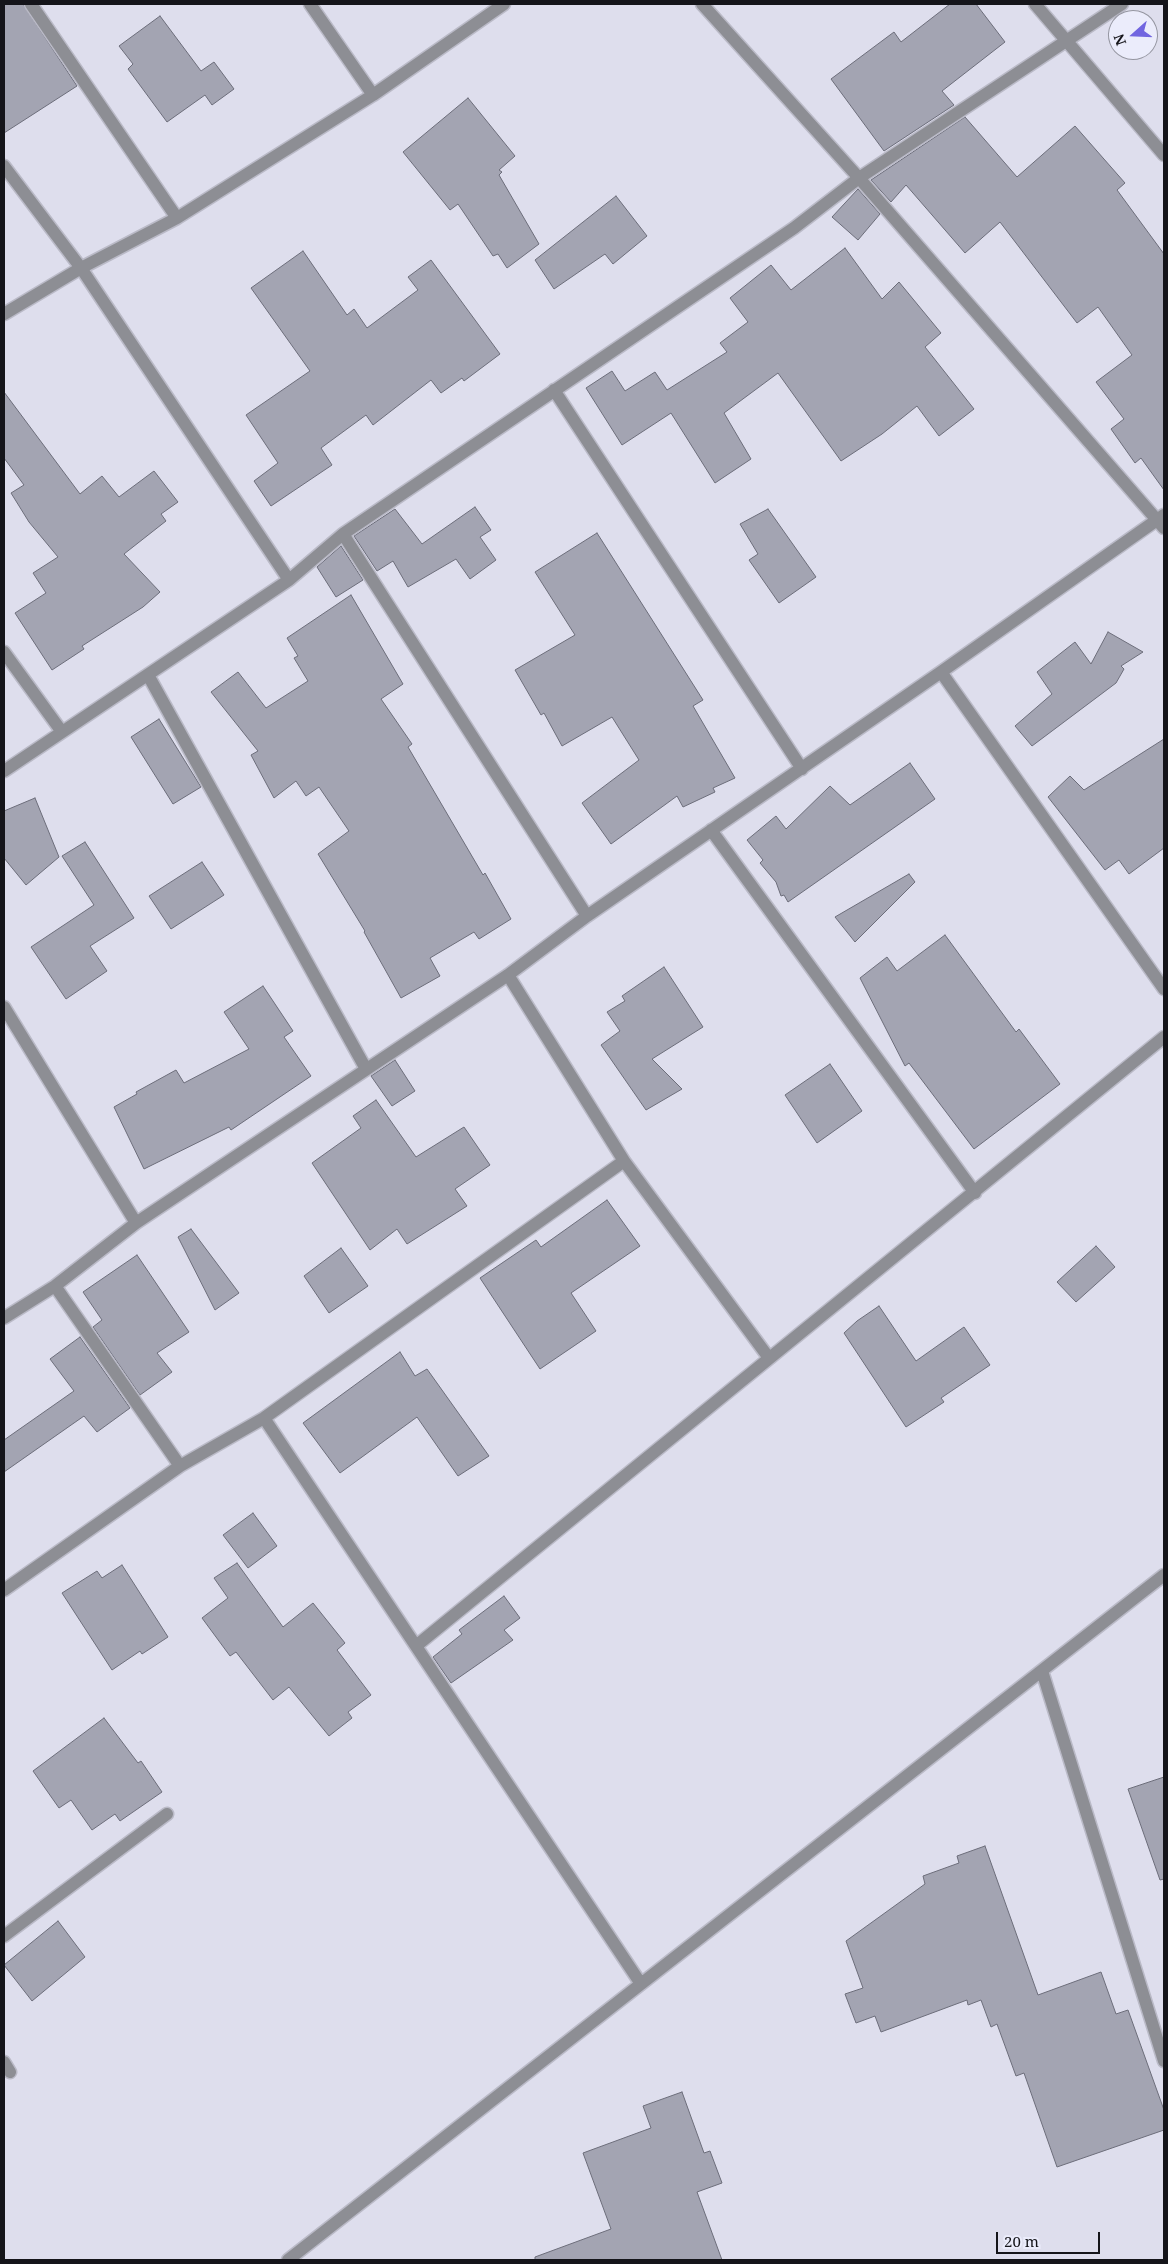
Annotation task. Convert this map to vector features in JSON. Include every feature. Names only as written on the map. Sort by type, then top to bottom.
[{"type":"street","points":[[31,4],[177,218]]},
{"type":"street","points":[[310,4],[373,95]]},
{"type":"street","points":[[4,314],[81,268],[177,218],[373,95],[504,4]]},
{"type":"street","points":[[4,1318],[55,1286],[136,1223],[508,975],[587,916],[1162,521],[859,178],[702,4]]},
{"type":"street","points":[[1035,4],[1164,155]]},
{"type":"street","points":[[4,771],[289,580],[343,534],[794,228],[859,178],[1122,4]]},
{"type":"street","points":[[4,166],[81,268],[289,580]]},
{"type":"street","points":[[554,390],[802,769]]},
{"type":"street","points":[[343,534],[587,916]]},
{"type":"street","points":[[4,652],[62,732]]},
{"type":"street","points":[[941,672],[1164,989]]},
{"type":"street","points":[[148,675],[366,1069]]},
{"type":"street","points":[[711,830],[975,1193]]},
{"type":"street","points":[[508,975],[624,1161],[769,1358]]},
{"type":"street","points":[[4,1007],[136,1223]]},
{"type":"street","points":[[416,1646],[769,1358],[975,1193],[1164,1037]]},
{"type":"street","points":[[4,1590],[180,1466],[264,1418],[624,1161]]},
{"type":"street","points":[[55,1286],[180,1466]]},
{"type":"street","points":[[264,1418],[641,1984]]},
{"type":"street","points":[[288,2260],[1164,1575]]},
{"type":"street","points":[[1042,1671],[1164,2061]]},
{"type":"street","points":[[4,1936],[167,1814]]},
{"type":"building","points":[[4,4],[23,4],[77,86],[4,133]]},
{"type":"building","points":[[950,4],[976,4],[1005,42],[942,91],[954,105],[884,151],[831,79],[894,32],[901,42]]},
{"type":"building","points":[[160,16],[201,71],[214,62],[234,89],[212,105],[205,95],[167,122],[128,69],[133,64],[119,46]]},
{"type":"building","points":[[468,98],[515,156],[499,170],[502,172],[499,175],[539,244],[507,268],[498,254],[493,256],[458,204],[450,210],[403,152]]},
{"type":"building","points":[[965,117],[1017,177],[1075,126],[1125,183],[1117,190],[1164,254],[1164,490],[1141,458],[1135,463],[1111,429],[1124,419],[1096,382],[1132,355],[1098,307],[1077,323],[1000,222],[965,253],[906,185],[891,202],[871,180]]},
{"type":"building","points":[[858,189],[880,214],[858,240],[832,217]]},
{"type":"building","points":[[616,196],[647,236],[613,264],[605,254],[554,289],[535,260]]},
{"type":"building","points":[[845,248],[882,299],[899,282],[941,333],[925,347],[974,409],[939,436],[917,406],[882,434],[841,461],[778,373],[724,413],[751,459],[715,483],[671,413],[622,445],[586,388],[612,371],[625,391],[655,372],[667,390],[727,352],[720,343],[748,322],[730,298],[771,265],[791,290]]},
{"type":"building","points":[[303,251],[347,315],[354,309],[367,328],[418,290],[408,277],[431,260],[500,354],[464,381],[462,378],[441,393],[431,380],[373,425],[366,415],[321,448],[332,465],[271,506],[254,481],[278,463],[246,415],[310,371],[251,288]]},
{"type":"building","points":[[4,392],[80,494],[102,476],[119,497],[154,471],[178,502],[161,514],[166,521],[124,554],[160,592],[143,607],[82,646],[84,649],[52,670],[15,613],[46,593],[33,573],[58,557],[29,522],[11,493],[24,485],[4,458]]},
{"type":"building","points":[[475,507],[491,530],[480,537],[496,560],[470,579],[456,559],[408,587],[393,561],[377,571],[354,536],[395,509],[422,544]]},
{"type":"building","points":[[768,509],[816,577],[779,603],[749,560],[758,554],[740,524]]},
{"type":"building","points":[[597,533],[703,700],[693,706],[735,778],[713,788],[715,792],[683,807],[677,796],[611,844],[582,803],[639,760],[612,717],[562,746],[544,713],[541,715],[515,670],[575,635],[535,572]]},
{"type":"building","points":[[341,546],[363,580],[336,597],[317,567]]},
{"type":"building","points":[[351,595],[403,684],[381,699],[412,744],[408,747],[511,919],[479,939],[474,932],[430,958],[440,976],[401,998],[365,931],[318,854],[349,831],[319,787],[306,796],[296,781],[274,798],[251,755],[258,751],[211,692],[238,672],[266,708],[308,681],[294,658],[298,656],[287,638]]},
{"type":"building","points":[[1108,632],[1143,652],[1121,666],[1124,669],[1116,683],[1032,746],[1015,726],[1052,694],[1037,672],[1075,642],[1091,664]]},
{"type":"building","points":[[159,719],[201,787],[173,804],[131,737]]},
{"type":"building","points":[[1164,739],[1164,848],[1129,874],[1119,860],[1105,870],[1048,797],[1070,776],[1084,790]]},
{"type":"building","points":[[910,763],[935,799],[788,902],[784,895],[781,896],[776,882],[760,863],[763,860],[747,840],[776,816],[786,829],[830,786],[850,805]]},
{"type":"building","points":[[35,798],[59,857],[26,885],[4,858],[4,811]]},
{"type":"building","points":[[85,842],[134,918],[90,946],[107,971],[66,999],[31,947],[94,905],[62,856]]},
{"type":"building","points":[[202,862],[224,895],[171,929],[149,896]]},
{"type":"building","points":[[909,874],[915,882],[855,942],[835,917]]},
{"type":"building","points":[[945,935],[1016,1032],[1019,1029],[1060,1084],[974,1149],[909,1063],[905,1066],[860,978],[887,957],[897,971]]},
{"type":"building","points":[[664,967],[703,1027],[652,1059],[682,1089],[646,1110],[601,1045],[620,1031],[607,1012],[625,1001],[622,996]]},
{"type":"building","points":[[263,986],[293,1031],[284,1037],[311,1076],[231,1130],[229,1127],[144,1169],[114,1107],[137,1094],[136,1092],[176,1070],[184,1083],[249,1049],[224,1012]]},
{"type":"building","points":[[395,1060],[415,1091],[392,1106],[371,1076]]},
{"type":"building","points":[[830,1064],[862,1111],[817,1143],[785,1095]]},
{"type":"building","points":[[376,1100],[416,1157],[464,1127],[490,1165],[455,1189],[467,1206],[407,1244],[397,1229],[370,1250],[312,1163],[361,1128],[353,1116]]},
{"type":"building","points":[[607,1200],[640,1246],[571,1293],[596,1331],[540,1369],[480,1278],[536,1240],[541,1247]]},
{"type":"building","points":[[191,1229],[239,1293],[215,1310],[178,1237]]},
{"type":"building","points":[[1096,1246],[1115,1267],[1076,1302],[1057,1282]]},
{"type":"building","points":[[341,1248],[368,1286],[329,1313],[304,1276]]},
{"type":"building","points":[[137,1255],[189,1332],[157,1353],[172,1372],[140,1395],[93,1327],[102,1320],[83,1292]]},
{"type":"building","points":[[879,1306],[916,1361],[964,1327],[990,1365],[941,1398],[944,1402],[906,1427],[844,1333],[857,1321]]},
{"type":"building","points":[[80,1337],[130,1408],[97,1432],[84,1416],[4,1472],[4,1440],[74,1391],[50,1359]]},
{"type":"building","points":[[400,1352],[415,1376],[427,1369],[489,1456],[458,1476],[417,1417],[340,1473],[303,1423]]},
{"type":"building","points":[[253,1513],[277,1546],[248,1568],[223,1535]]},
{"type":"building","points":[[237,1563],[283,1627],[313,1603],[345,1643],[337,1650],[371,1695],[348,1712],[352,1718],[329,1736],[289,1687],[273,1700],[236,1652],[230,1656],[202,1618],[228,1598],[214,1578]]},
{"type":"building","points":[[122,1565],[168,1637],[142,1654],[140,1651],[112,1670],[62,1593],[97,1571],[102,1578]]},
{"type":"building","points":[[504,1596],[520,1618],[504,1630],[513,1640],[451,1683],[433,1657],[462,1634],[459,1630]]},
{"type":"building","points":[[104,1718],[138,1763],[141,1761],[162,1792],[120,1821],[115,1814],[92,1830],[71,1800],[59,1808],[33,1771]]},
{"type":"building","points":[[1164,1777],[1164,1879],[1160,1880],[1128,1789]]},
{"type":"building","points":[[985,1846],[1038,1995],[1101,1972],[1116,2014],[1128,2010],[1164,2110],[1164,2130],[1057,2167],[1024,2073],[1016,2076],[997,2024],[991,2027],[981,2000],[968,2005],[967,2000],[881,2032],[875,2016],[856,2023],[845,1994],[863,1988],[846,1941],[925,1884],[923,1876],[959,1863],[957,1856]]},
{"type":"building","points":[[58,1921],[85,1957],[32,2001],[4,1965]]},
{"type":"building","points":[[682,2092],[704,2153],[710,2151],[722,2183],[697,2192],[722,2260],[535,2260],[535,2257],[611,2229],[583,2153],[651,2128],[643,2106]]}]
